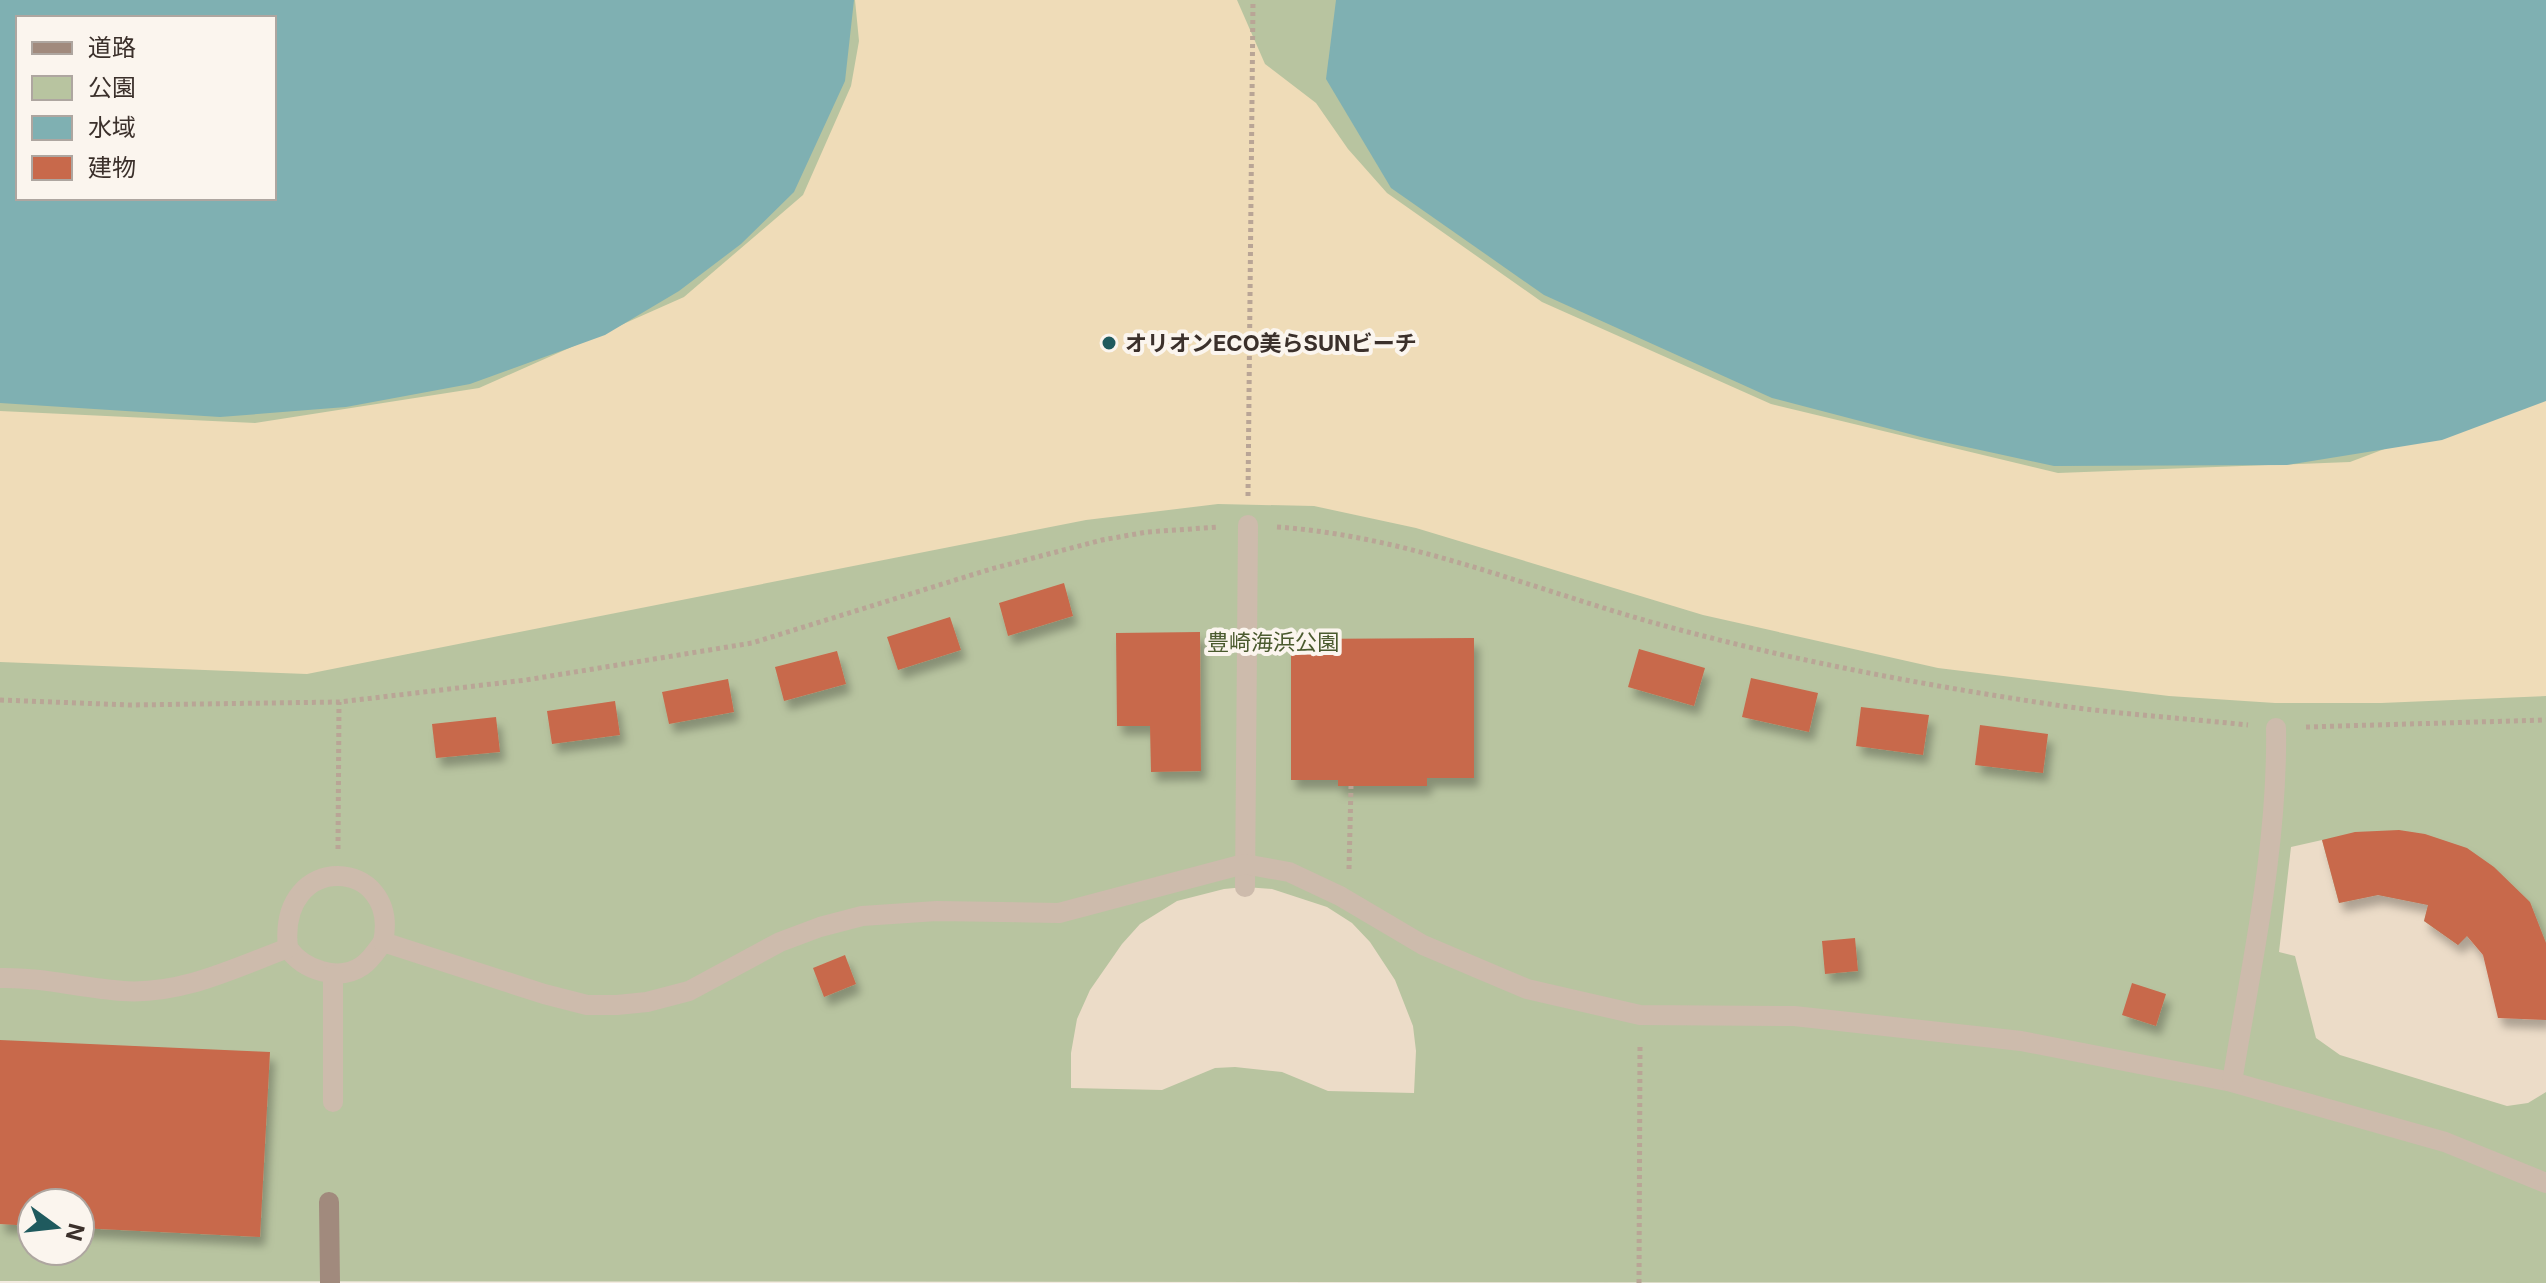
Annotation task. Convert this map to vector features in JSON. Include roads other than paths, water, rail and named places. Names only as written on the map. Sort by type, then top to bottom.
[{"type":"street","points":[[1245,887],[1248,525]]},
{"type":"street","points":[[2232,1082],[2265,895],[2277,770],[2276,728]]},
{"type":"street","points":[[383,942],[544,994],[587,1005],[617,1005],[647,1002],[689,991],[780,942],[862,916],[937,911],[1059,913],[1244,864],[1289,872],[1340,896],[1423,945],[1527,989],[1640,1015],[1794,1016],[2021,1041],[2232,1082],[2445,1142],[2546,1182]]},
{"type":"street","points":[[337,874],[365,885],[376,896],[385,929],[383,942],[360,968],[333,975],[294,957],[288,948],[286,928],[292,905],[305,888],[320,878],[337,874]]},
{"type":"street","points":[[0,978],[29,978],[125,991],[164,990],[201,981],[288,948]]},
{"type":"street","points":[[333,975],[333,1102]]},
{"type":"street","points":[[329,1202],[330,1283]]},
{"type":"water","points":[[0,0],[854,0],[845,81],[794,192],[741,244],[679,291],[605,335],[470,384],[346,407],[220,417],[0,403]]},
{"type":"water","points":[[1336,0],[2546,0],[2546,401],[2442,440],[2287,465],[2054,466],[1925,438],[1772,398],[1544,295],[1391,188],[1326,79]]},
{"type":"place","name":"オリオンECO美らSUNビーチ","points":[[1109,343]]},
{"type":"park label","name":"豊崎海浜公園","points":[[1273,642]]}]
